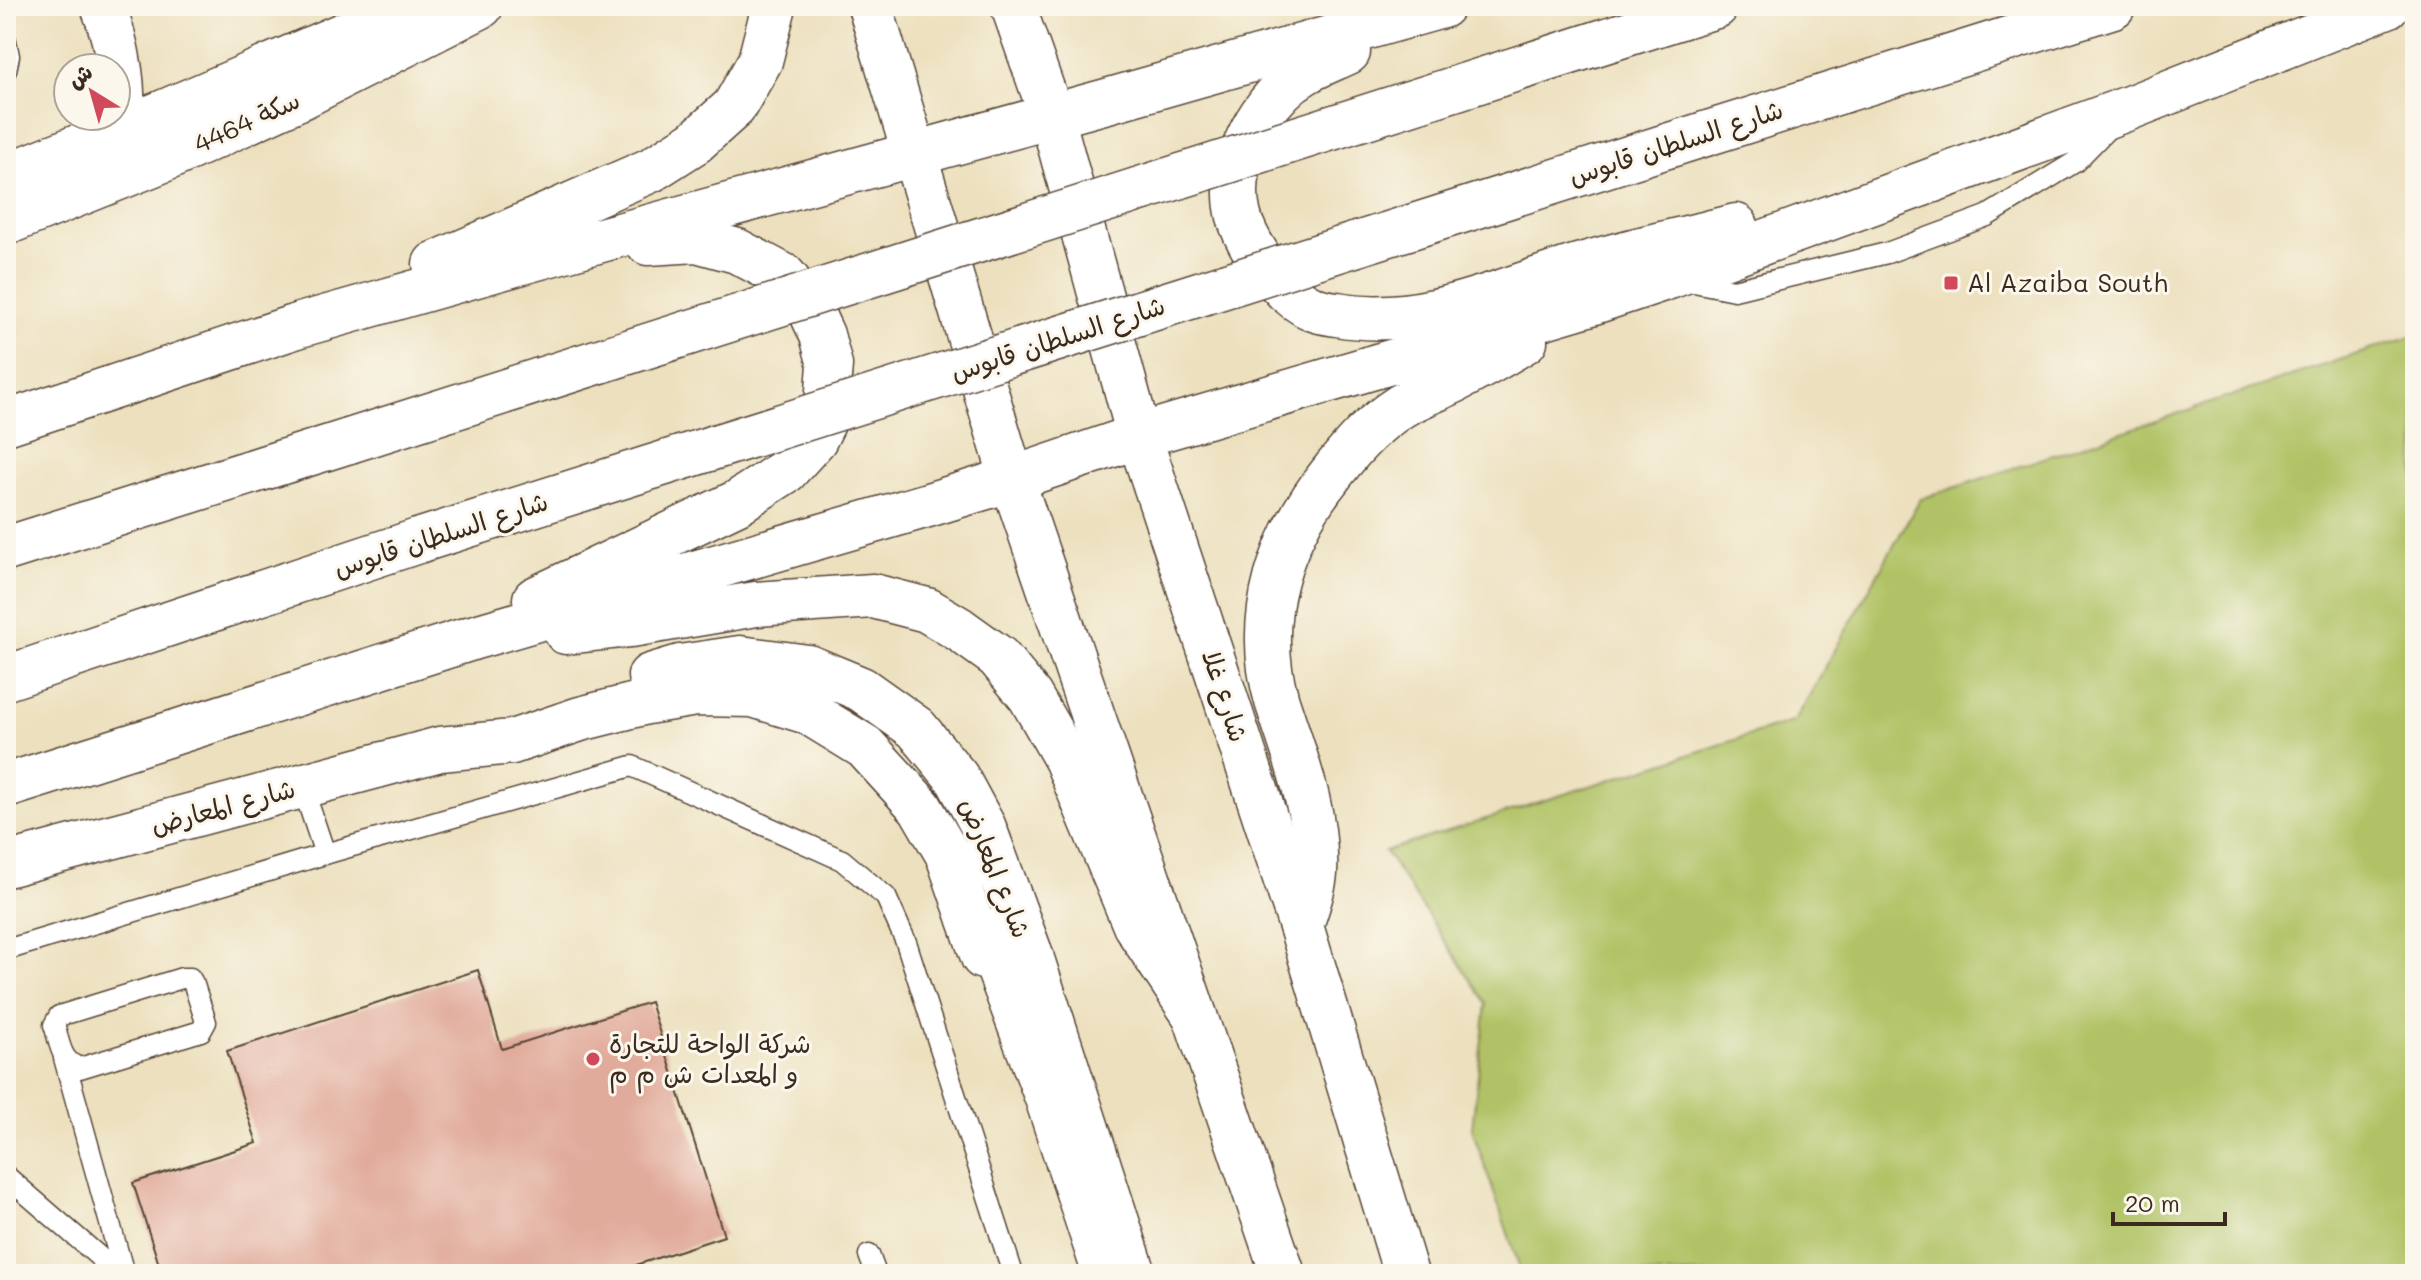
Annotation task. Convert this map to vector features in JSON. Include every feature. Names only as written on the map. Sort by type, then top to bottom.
[{"type":"main road","name":"سكة 4464","points":[[132,124],[410,6]]},
{"type":"main road","name":"سكة 4464","points":[[6,223],[181,152],[303,96],[481,6]]},
{"type":"main road","points":[[870,6],[1012,479],[1283,1274]]},
{"type":"main road","name":"شارع غلا","points":[[1013,6],[1052,117],[1139,436],[1301,926],[1406,1274]]},
{"type":"main road","points":[[6,423],[300,325],[1442,6]]},
{"type":"main road","points":[[1452,6],[1302,74],[1272,101],[1254,126],[1239,160],[1234,192],[1242,232],[1268,272],[1287,292],[1315,310],[1355,317],[1400,317],[1475,301],[1575,267],[1749,223],[1848,210]]},
{"type":"main road","name":"شارع السلطان قابوس","points":[[6,678],[418,541],[2113,6]]},
{"type":"main road","points":[[6,786],[472,638],[1012,479],[1139,436],[1588,304],[2129,108],[2387,6]]},
{"type":"main road","points":[[6,549],[1699,11]]},
{"type":"main road","points":[[106,14],[147,71],[161,82],[184,88],[214,90]]},
{"type":"main road","points":[[106,14],[116,52]]},
{"type":"main road","points":[[300,325],[526,222],[651,170],[695,142],[734,107],[760,61],[767,14]]},
{"type":"main road","name":"سكة 4464","points":[[8,171],[113,132]]},
{"type":"main road","points":[[6,217],[93,155],[115,132]]},
{"type":"main road","points":[[472,638],[540,595],[738,502],[786,471],[815,439],[826,417],[830,365],[822,335],[809,307],[784,276],[737,251],[697,240],[561,251]]},
{"type":"main road","points":[[1301,926],[1315,875],[1313,826],[1302,777],[1276,697],[1267,638],[1273,582],[1293,530],[1321,486],[1363,434],[1401,406],[1503,355],[1588,304]]},
{"type":"main road","points":[[472,638],[544,635],[631,625],[756,604],[873,596],[927,610],[998,657],[1030,696],[1066,759],[1135,925],[1195,1016]]},
{"type":"main road","name":"شارع المعارض","points":[[440,749],[476,729],[533,711],[680,667],[740,658],[808,667],[861,689],[916,728],[957,778],[984,828],[1029,950],[1134,1274]]},
{"type":"main road","name":"شارع المعارض","points":[[6,865],[440,749],[512,742],[580,719],[647,702],[696,694],[753,695],[808,712],[865,747],[920,807],[948,855],[1088,1274]]},
{"type":"main road","points":[[970,919],[990,946],[1047,1098],[1105,1274]]},
{"type":"lane","points":[[6,41],[9,56],[6,70]]},
{"type":"lane","points":[[1669,277],[1734,290],[1887,253],[1987,216],[2075,162],[2129,108]]},
{"type":"lane","points":[[6,950],[632,766],[842,860],[886,897],[906,942],[1013,1274]]},
{"type":"lane","points":[[302,785],[325,854]]},
{"type":"lane","points":[[64,1058],[80,1068],[201,1031],[206,1022],[192,981],[182,978],[59,1016],[54,1025],[121,1274]]},
{"type":"lane","points":[[6,1176],[121,1274]]},
{"type":"green space","points":[[2415,335],[2415,1274],[1522,1274],[1472,1129],[1486,1003],[1385,851],[1795,721],[1920,499]]},
{"type":"building","points":[[478,970],[502,1049],[650,1002],[724,1236],[633,1266],[635,1274],[162,1274],[133,1183],[257,1143],[227,1051]]},
{"type":"place","name":"Al Azaiba South","points":[[1951,283]]},
{"type":"place","name":"شركة الواحة للتجارة و المعدات ش م م","points":[[593,1059]]}]
